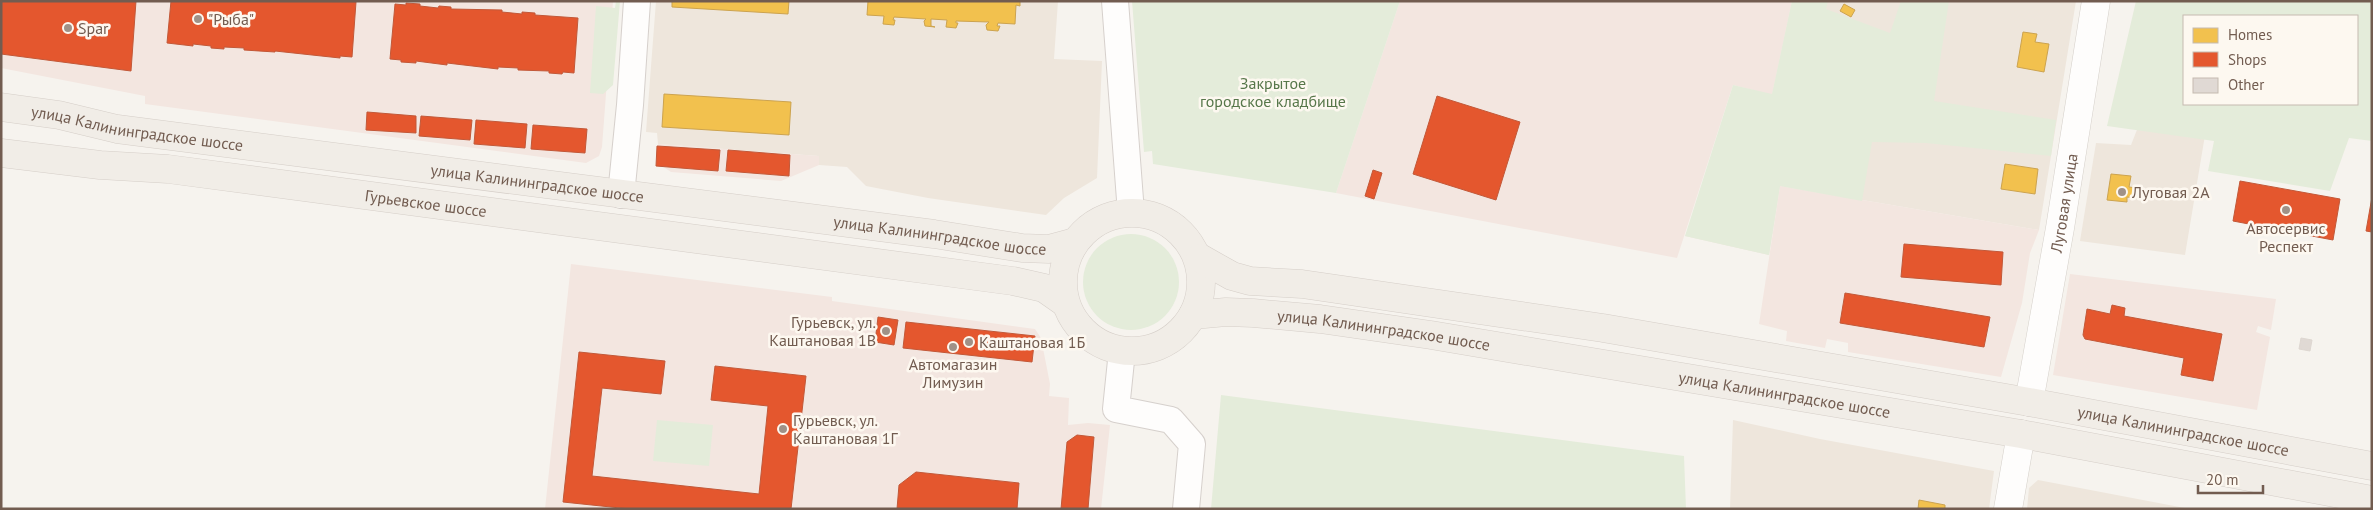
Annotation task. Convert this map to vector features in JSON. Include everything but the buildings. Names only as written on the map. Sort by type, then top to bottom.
[{"type":"main road","name":"улица Калининградское шоссе","points":[[1,107],[59,115],[117,129],[621,196],[924,233],[1022,248],[1048,249],[1074,242]]},
{"type":"main road","name":"Гурьевское шоссе","points":[[1,153],[100,165],[168,169],[1012,281],[1044,288],[1064,302]]},
{"type":"main road","points":[[1131,213],[1181,230],[1200,258],[1203,285],[1198,308],[1170,341],[1151,350],[1122,351],[1100,344],[1077,325],[1064,302],[1062,276],[1068,254],[1074,242],[1084,231],[1098,221],[1118,214],[1131,213]]},
{"type":"main road","name":"улица Калининградское шоссе","points":[[1200,258],[1232,276],[1250,281],[1302,284],[1603,328],[2029,402],[2372,466]]},
{"type":"main road","name":"улица Калининградское шоссе","points":[[1193,315],[1226,312],[1379,328],[2021,434],[2372,500]]},
{"type":"street","points":[[621,196],[630,105],[637,1]]},
{"type":"street","points":[[1115,1],[1131,213]]},
{"type":"street","name":"Луговая улица","points":[[2029,402],[2060,228],[2096,1]]},
{"type":"street","points":[[1122,351],[1116,409],[1171,420],[1192,444],[1186,509]]},
{"type":"street","points":[[2008,509],[2021,434]]},
{"type":"shaded area","points":[[1,1],[613,1],[602,147],[599,156],[586,163],[145,104],[145,96],[1,68]]},
{"type":"shaded area","points":[[656,1],[1058,1],[1054,59],[1102,61],[1097,178],[1064,198],[1046,215],[928,198],[866,186],[847,167],[819,165],[819,156],[658,144],[657,133],[646,132]]},
{"type":"shaded area","points":[[1400,1],[1792,1],[1772,95],[1733,85],[1677,258],[1336,193]]},
{"type":"shaded area","points":[[1792,1],[2076,1],[2039,230],[1780,186],[1769,255],[1685,236],[1772,95]]},
{"type":"shaded area","points":[[2144,112],[2205,135],[2185,255],[2080,241],[2096,143],[2131,145]]},
{"type":"shaded area","points":[[658,144],[819,156],[819,165],[781,181],[671,172],[659,164]]},
{"type":"shaded area","points":[[1780,186],[2039,230],[2030,253],[2022,303],[2001,377],[1848,352],[1848,343],[1827,339],[1825,348],[1786,341],[1787,331],[1759,324]]},
{"type":"shaded area","points":[[571,264],[832,297],[832,301],[1035,329],[1041,338],[1050,384],[1049,396],[1069,398],[1068,425],[1088,423],[1110,425],[1101,509],[545,509]]},
{"type":"shaded area","points":[[2070,274],[2276,299],[2271,330],[2258,326],[2256,332],[2270,337],[2257,410],[2053,375]]},
{"type":"shaded area","points":[[1733,420],[1820,439],[1994,471],[1989,509],[1730,509]]},
{"type":"shaded area","points":[[2038,480],[2190,509],[2027,509],[2029,488]]},
{"type":"green space","points":[[616,1],[620,1],[613,85],[603,94],[590,93],[596,6],[615,8]]},
{"type":"green space","name":"Закрытое городское кладбище","points":[[1132,1],[1400,1],[1336,193],[1153,164],[1152,151],[1144,152]]},
{"type":"green space","points":[[1792,1],[1828,1],[1826,9],[1890,33],[1901,1],[1949,1],[1934,101],[2056,120],[2051,156],[1926,143],[1872,142],[1862,201],[1780,186],[1769,255],[1685,236],[1733,85],[1772,94]]},
{"type":"green space","points":[[2136,1],[2372,1],[2372,141],[2349,138],[2330,191],[2208,171],[2214,141],[2107,126]]},
{"type":"green space","points":[[1131,234],[1149,238],[1165,248],[1175,264],[1179,282],[1175,300],[1165,316],[1149,326],[1131,330],[1113,326],[1097,316],[1087,300],[1083,282],[1087,264],[1097,248],[1113,238]]},
{"type":"green space","points":[[1221,395],[1684,456],[1686,509],[1211,509]]},
{"type":"green space","points":[[657,420],[713,425],[709,466],[653,461]]},
{"type":"place","name":"\"Рыба\"","points":[[198,19]]},
{"type":"place","name":"Spar","points":[[68,28]]},
{"type":"place","name":"Луговая 2А","points":[[2122,192]]},
{"type":"place","name":"Автосервис Респект","points":[[2286,210]]},
{"type":"place","name":"Гурьевск, ул. Каштановая 1В","points":[[886,331]]},
{"type":"place","name":"Каштановая 1Б","points":[[969,342]]},
{"type":"place","name":"Автомагазин Лимузин","points":[[953,347]]},
{"type":"place","name":"Гурьевск, ул. Каштановая 1Г","points":[[783,429]]}]
